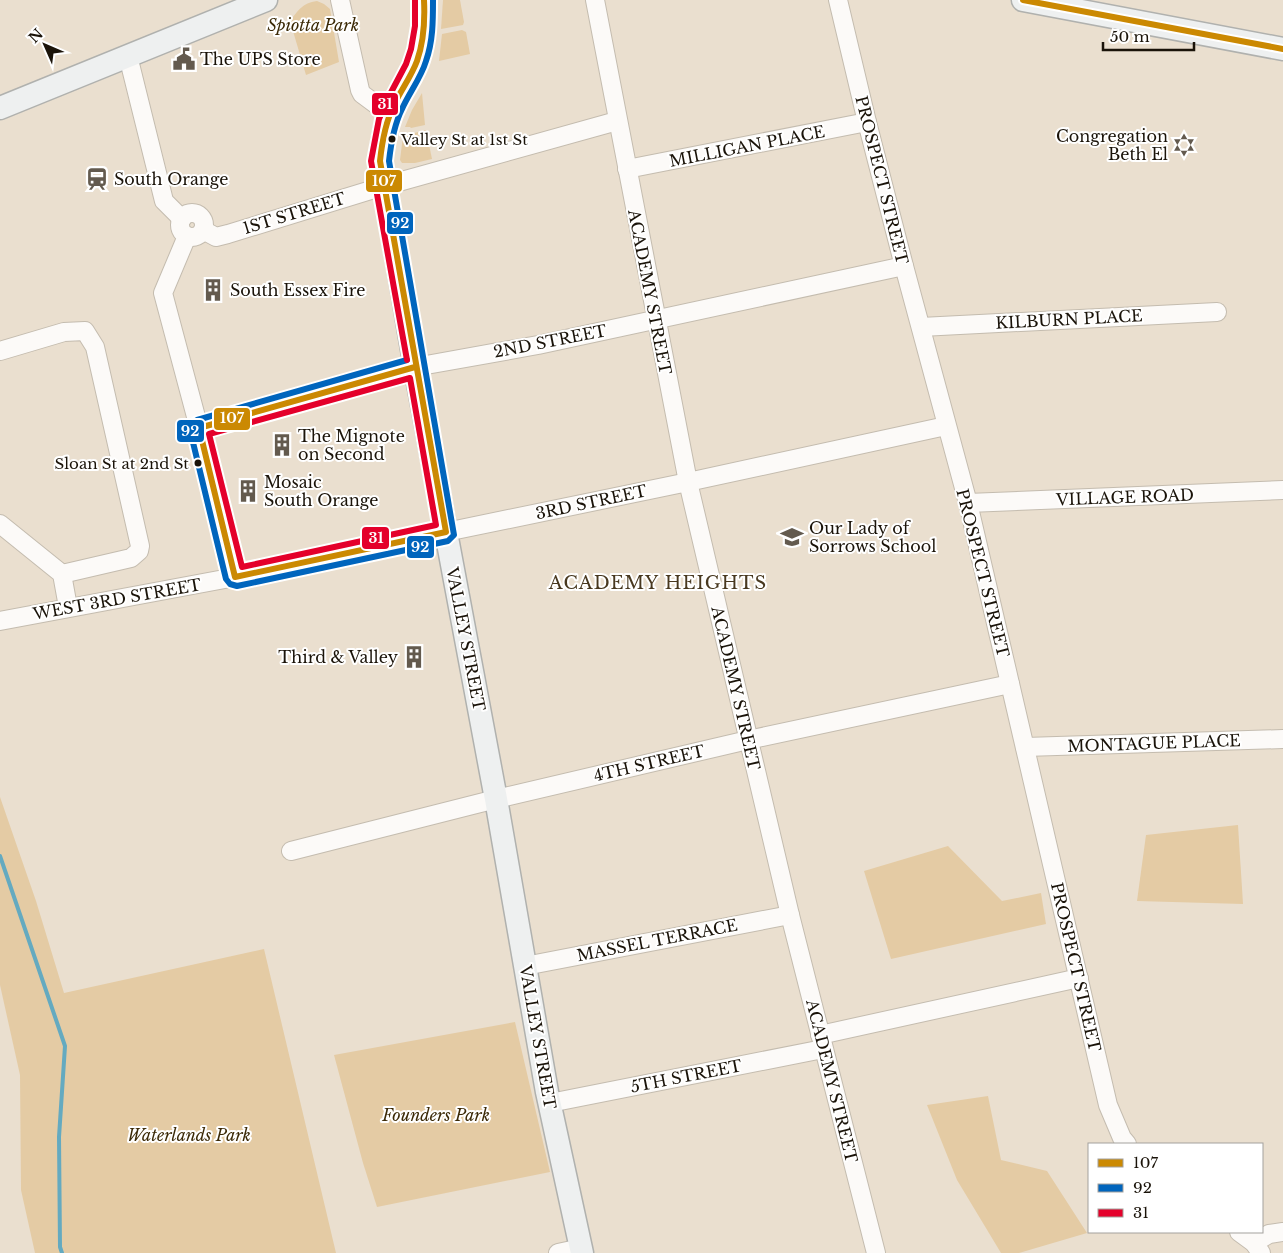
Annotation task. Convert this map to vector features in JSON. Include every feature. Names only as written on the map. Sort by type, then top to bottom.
[{"type":"main road","points":[[0,108],[128,56],[226,8],[266,0]]},
{"type":"main road","name":"VALLEY STREET","points":[[424,0],[424,34],[420,52],[415,66],[389,114],[383,136],[380,161],[415,367],[496,799],[550,1103],[581,1251]]},
{"type":"main road","points":[[1023,0],[1076,5],[1283,49]]},
{"type":"street","points":[[340,0],[360,90],[362,94],[389,114]]},
{"type":"street","name":"ACADEMY STREET","points":[[594,0],[688,482],[790,915],[876,1253]]},
{"type":"street","name":"PROSPECT STREET","points":[[838,0],[904,266],[968,503],[1108,1105],[1122,1138],[1126,1143]]},
{"type":"street","points":[[128,56],[164,201],[191,228],[163,293],[199,428],[235,577]]},
{"type":"street","name":"1ST STREET","points":[[191,228],[216,237],[384,186],[618,120]]},
{"type":"street","name":"MILLIGAN PLACE","points":[[627,169],[867,122]]},
{"type":"street","name":"2ND STREET","points":[[199,428],[415,367],[538,345],[904,266]]},
{"type":"street","name":"KILBURN PLACE","points":[[921,327],[1217,312]]},
{"type":"street","points":[[0,351],[64,332],[85,331],[95,347],[140,546],[139,551],[131,558],[62,574]]},
{"type":"street","name":"3RD STREET","points":[[235,577],[946,426]]},
{"type":"street","name":"VILLAGE ROAD","points":[[968,503],[1283,490]]},
{"type":"street","points":[[0,524],[62,574],[68,607]]},
{"type":"street","name":"WEST 3RD STREET","points":[[0,621],[235,577]]},
{"type":"street","name":"4TH STREET","points":[[291,851],[496,799],[748,740],[1010,684]]},
{"type":"street","name":"MONTAGUE PLACE","points":[[1025,747],[1283,739]]},
{"type":"street","name":"MASSEL TERRACE","points":[[525,966],[790,915]]},
{"type":"street","name":"5TH STREET","points":[[550,1103],[822,1042],[1079,978]]},
{"type":"street","points":[[1240,1233],[1258,1248],[1269,1234],[1283,1232]]},
{"type":"street","points":[[558,1253],[581,1251]]},
{"type":"green space","points":[[443,0],[460,0],[463,25],[441,29]]},
{"type":"green space","name":"Spiotta Park","points":[[317,1],[330,9],[339,62],[306,75],[290,21],[304,6]]},
{"type":"green space","points":[[462,30],[466,32],[470,54],[439,61],[442,34]]},
{"type":"green space","points":[[422,93],[425,125],[411,128],[405,127],[412,110]]},
{"type":"green space","points":[[426,130],[432,159],[415,163],[402,163],[400,160],[403,136]]},
{"type":"green space","name":"Waterlands Park","points":[[0,797],[36,901],[64,993],[264,949],[336,1253],[35,1253],[21,1190],[20,1075],[0,985]]},
{"type":"green space","points":[[1238,825],[1243,904],[1137,901],[1146,835]]},
{"type":"green space","points":[[948,846],[1002,901],[1041,893],[1046,924],[891,959],[864,871]]},
{"type":"green space","name":"Founders Park","points":[[515,1022],[550,1172],[377,1207],[334,1055]]},
{"type":"green space","points":[[988,1096],[1001,1160],[1047,1171],[1087,1233],[1019,1253],[1001,1253],[957,1180],[927,1105]]},
{"type":"waterway","points":[[0,856],[65,1046],[59,1137],[60,1247],[62,1253]]},
{"type":"transit line","name":"31","points":[[407,360],[371,161],[379,119],[406,64],[411,49],[415,26],[415,0]]},
{"type":"transit line","name":"107","points":[[415,367],[199,428],[235,577],[446,532],[380,161],[388,119],[415,67],[421,46],[424,0]]},
{"type":"transit line","name":"92","points":[[407,360],[192,423],[190,430],[226,579],[230,584],[237,586],[448,541],[454,535],[389,161],[397,121],[424,67],[430,46],[433,0]]},
{"type":"transit line","name":"107","points":[[1023,0],[1283,49]]},
{"type":"transit line","name":"31","points":[[410,378],[436,525],[242,567],[209,434],[410,378]]},
{"type":"place","name":"The UPS Store","points":[[184,59]]},
{"type":"place","name":"Valley St at 1st St","points":[[392,139]]},
{"type":"place","name":"Congregation Beth El","points":[[1184,145]]},
{"type":"place","name":"South Orange","points":[[97,179]]},
{"type":"place","name":"South Essex Fire","points":[[213,290]]},
{"type":"place","name":"The Mignote on Second","points":[[282,445]]},
{"type":"place","name":"Sloan St at 2nd St","points":[[198,463]]},
{"type":"place","name":"Mosaic South Orange","points":[[248,491]]},
{"type":"place","name":"Our Lady of Sorrows School","points":[[792,537]]},
{"type":"place","name":"Third & Valley","points":[[414,657]]},
{"type":"district","name":"ACADEMY HEIGHTS","points":[[658,583]]}]
